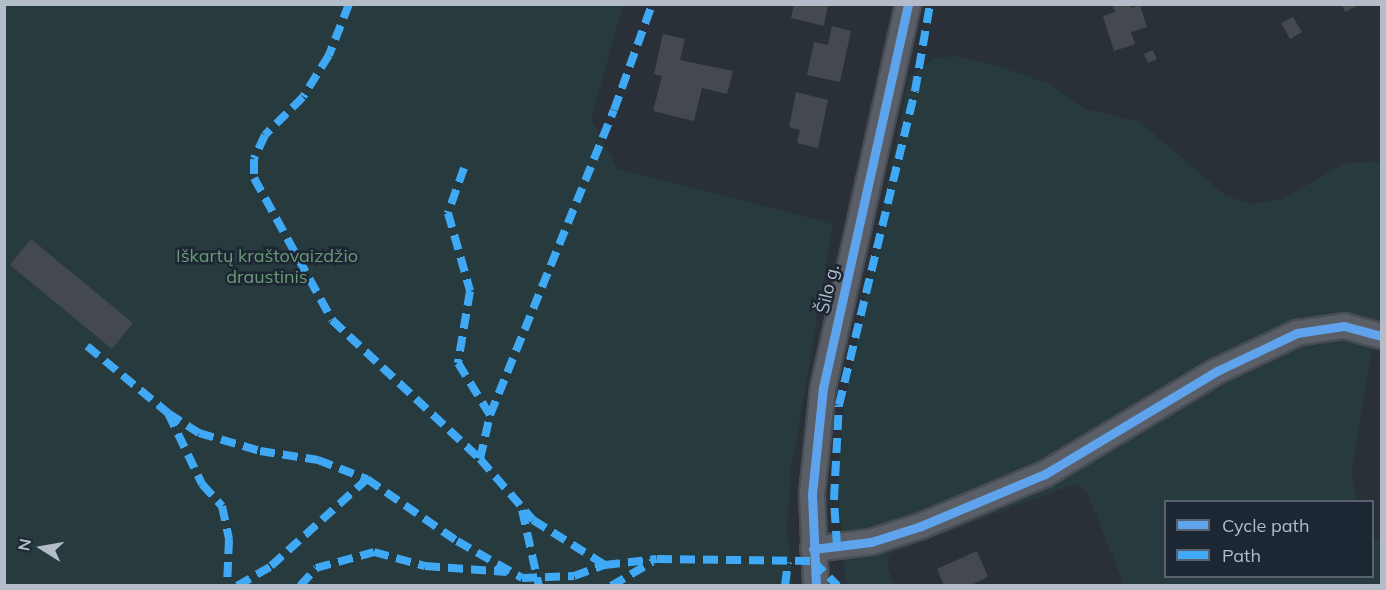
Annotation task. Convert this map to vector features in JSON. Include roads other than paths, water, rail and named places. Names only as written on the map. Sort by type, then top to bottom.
[{"type":"street","name":"Šilo g.","points":[[816,585],[813,549],[814,448],[823,388],[908,4]]},
{"type":"street","points":[[813,549],[871,542],[921,526],[1045,474],[1217,371],[1297,333],[1323,326],[1344,326],[1382,336]]},
{"type":"park label","name":"Iškartų kraštovaizdžio draustinis","points":[[267,267]]}]
